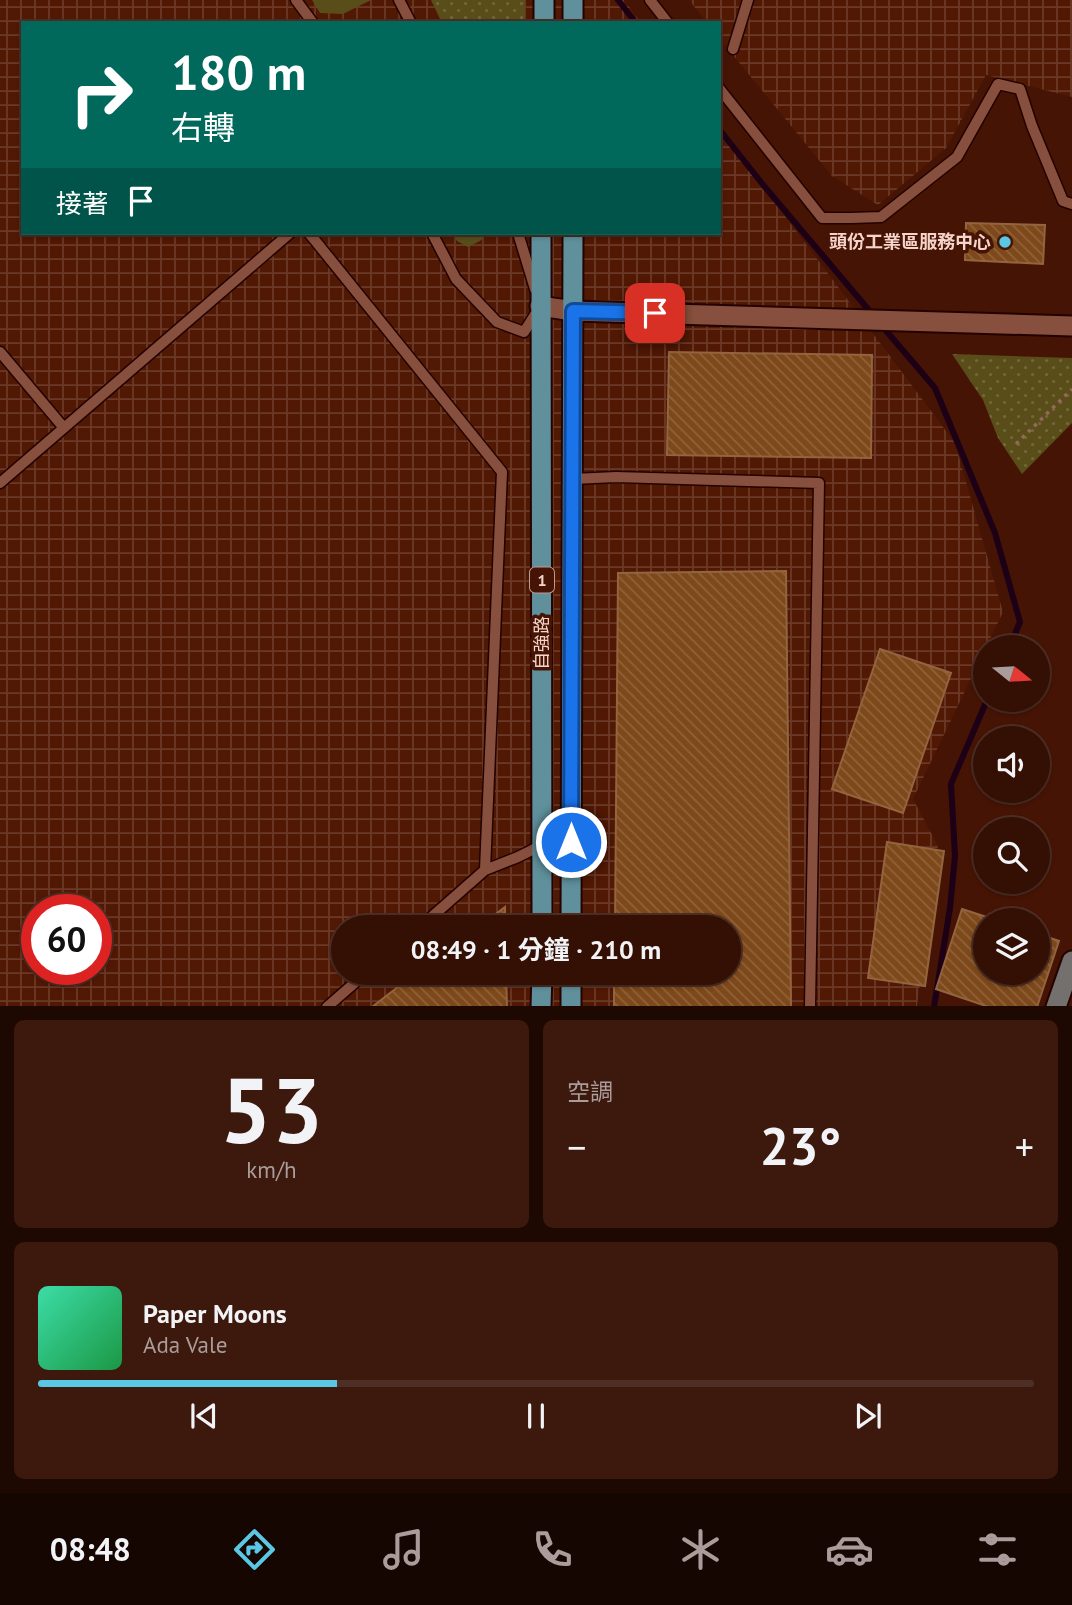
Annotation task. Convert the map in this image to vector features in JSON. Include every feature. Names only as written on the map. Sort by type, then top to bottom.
[{"type":"main road","points":[[544,0],[544,21]]},
{"type":"main road","points":[[573,0],[573,21]]},
{"type":"main road","name":"自強路","points":[[541,235],[542,915]]},
{"type":"main road","name":"自強路","points":[[571,915],[573,235]]},
{"type":"main road","points":[[542,482],[573,479]]},
{"type":"main road","points":[[542,845],[571,842]]},
{"type":"main road","points":[[1056,1006],[1072,961]]},
{"type":"main road","points":[[541,985],[541,1006]]},
{"type":"main road","points":[[571,985],[571,1006]]},
{"type":"street","points":[[540,306],[573,311],[1072,326]]},
{"type":"lane","points":[[296,0],[312,21]]},
{"type":"lane","points":[[398,0],[411,21]]},
{"type":"lane","points":[[407,0],[412,21]]},
{"type":"lane","points":[[650,0],[666,21]]},
{"type":"lane","points":[[733,50],[748,0]]},
{"type":"lane","points":[[721,91],[822,218],[851,218],[881,217],[957,157],[999,84],[1020,89],[1063,201],[1072,204]]},
{"type":"lane","points":[[0,484],[288,235]]},
{"type":"lane","points":[[311,235],[502,472],[485,870]]},
{"type":"lane","points":[[433,235],[456,279],[497,322],[524,332],[540,306],[519,235]]},
{"type":"lane","points":[[0,352],[64,428]]},
{"type":"lane","points":[[573,479],[616,477],[819,483],[810,1006]]},
{"type":"lane","points":[[434,915],[485,870],[542,845]]},
{"type":"lane","points":[[327,1006],[352,985]]},
{"type":"path","points":[[1016,444],[1072,389]]},
{"type":"shaded area","points":[[0,0],[624,0],[640,21],[21,21],[21,235],[721,235],[721,131],[955,443],[1003,612],[992,635],[973,635],[973,674],[913,799],[938,846],[917,1006],[0,1006]]},
{"type":"shaded area","points":[[312,0],[371,0],[343,14],[320,13]]},
{"type":"shaded area","points":[[431,0],[525,0],[525,21],[441,21]]},
{"type":"shaded area","points":[[689,0],[1072,0],[1072,97],[986,75],[946,148],[878,205],[832,176],[721,40],[721,21],[705,21]]},
{"type":"shaded area","points":[[454,235],[487,235],[468,247],[457,241]]},
{"type":"shaded area","points":[[952,354],[1072,358],[1072,423],[1022,474],[998,438],[983,400]]},
{"type":"building","name":"頭份工業區服務中心","points":[[966,223],[1045,225],[1043,264],[965,260]]},
{"type":"building","points":[[669,352],[872,355],[871,458],[667,455]]},
{"type":"building","points":[[786,571],[791,1006],[614,1006],[614,985],[741,985],[741,915],[615,915],[618,573]]},
{"type":"building","points":[[880,649],[951,673],[903,813],[832,789]]},
{"type":"building","points":[[887,842],[944,851],[925,986],[868,978]]},
{"type":"building","points":[[505,907],[505,915],[494,915]]},
{"type":"building","points":[[962,909],[973,913],[973,985],[1044,985],[1037,1006],[986,1006],[936,989]]},
{"type":"building","points":[[1050,938],[1059,941],[1050,968]]},
{"type":"building","points":[[400,985],[506,985],[507,1006],[373,1006]]},
{"type":"waterway","points":[[618,0],[634,21]]},
{"type":"waterway","points":[[721,132],[873,315]]},
{"type":"waterway","points":[[882,326],[935,388],[995,533],[1020,622],[1014,635]]},
{"type":"waterway","points":[[934,1006],[950,908],[955,856],[951,784],[982,712]]},
{"type":"place","name":"頭份工業區服務中心","points":[[1005,242]]},
{"type":"route","points":[[571,842],[573,311],[655,313]]}]
